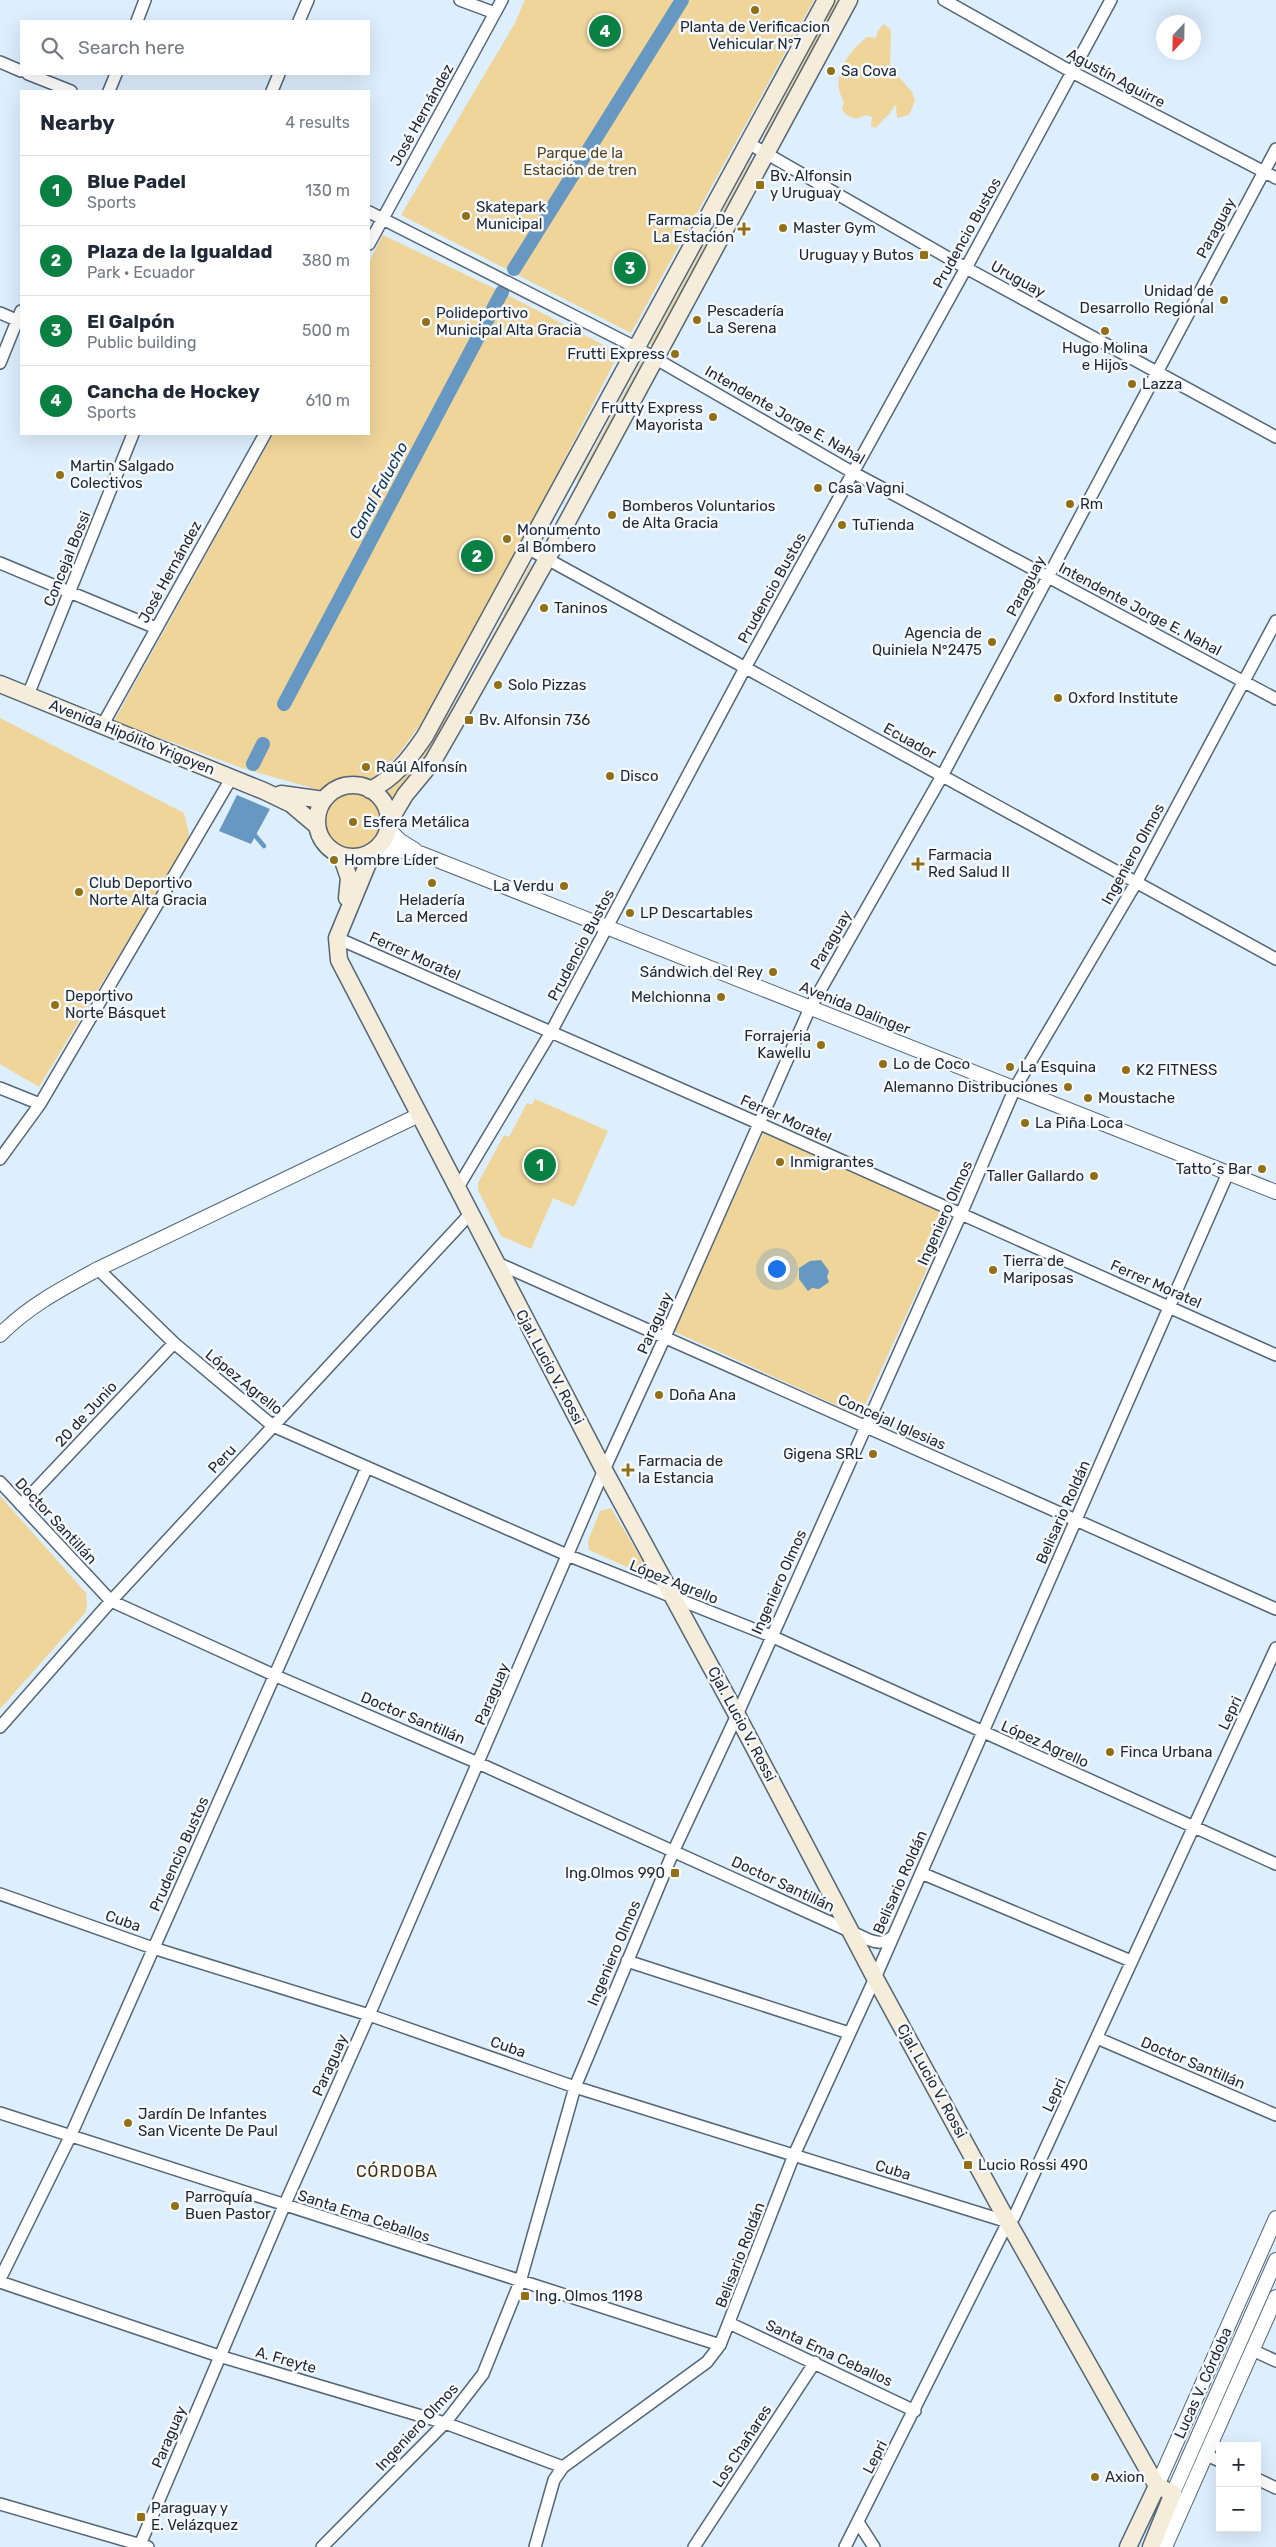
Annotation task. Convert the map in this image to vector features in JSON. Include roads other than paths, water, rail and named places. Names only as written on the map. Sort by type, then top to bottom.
[{"type":"main road","points":[[370,790],[401,768],[425,736],[564,486],[826,0]]},
{"type":"main road","points":[[337,938],[343,920],[388,825],[405,795],[442,747],[547,559],[849,0]]},
{"type":"main road","points":[[564,486],[580,496]]},
{"type":"main road","name":"Avenida Hipólito Yrigoyen","points":[[0,684],[264,790],[295,798],[324,800]]},
{"type":"main road","points":[[343,920],[349,888],[347,869],[341,855],[324,842],[317,826],[319,810],[324,800],[342,787],[354,786],[370,790],[385,806],[388,825]]},
{"type":"main road","name":"Avenida Hipólito Yrigoyen","points":[[264,790],[291,804],[317,826]]},
{"type":"main road","points":[[341,855],[358,857],[376,849]]},
{"type":"main road","name":"Cjal. Lucio V. Rossi","points":[[337,938],[339,960],[604,1470],[675,1598],[851,1932],[1008,2222],[1157,2486]]},
{"type":"main road","points":[[1157,2486],[1173,2493]]},
{"type":"main road","name":"Lucas V. Córdoba","points":[[1128,2547],[1157,2486]]},
{"type":"main road","name":"Lucas V. Córdoba","points":[[1151,2547],[1173,2493]]},
{"type":"street","points":[[137,20],[146,0]]},
{"type":"street","points":[[299,20],[308,0]]},
{"type":"street","points":[[460,0],[495,13]]},
{"type":"street","name":"José Hernández","points":[[370,242],[502,0]]},
{"type":"street","name":"Agustín Aguirre","points":[[944,0],[1072,72],[1276,178]]},
{"type":"street","name":"Prudencio Bustos","points":[[457,1189],[551,1032],[745,668],[966,268],[1111,0]]},
{"type":"street","points":[[0,62],[20,71]]},
{"type":"street","points":[[31,75],[68,90]]},
{"type":"street","points":[[109,90],[116,75]]},
{"type":"street","points":[[272,90],[279,75]]},
{"type":"street","name":"Uruguay","points":[[748,143],[966,268],[1276,437]]},
{"type":"street","name":"Paraguay","points":[[142,2546],[219,2356],[284,2206],[369,2015],[604,1470],[810,1008],[942,776],[1276,149]]},
{"type":"street","name":"Intendente Jorge E. Nahal","points":[[370,212],[383,217],[637,348],[852,472],[1276,699]]},
{"type":"street","points":[[0,314],[20,318],[0,363]]},
{"type":"street","name":"Concejal Bossi","points":[[28,695],[133,435]]},
{"type":"street","name":"José Hernández","points":[[102,726],[264,435]]},
{"type":"street","name":"Ecuador","points":[[529,550],[1276,959]]},
{"type":"street","points":[[0,562],[156,628]]},
{"type":"street","name":"Ingeniero Olmos","points":[[322,2547],[445,2423],[483,2374],[520,2282],[575,2087],[627,1961],[674,1850],[737,1715],[961,1214],[1015,1088],[1136,883],[1276,621]]},
{"type":"street","points":[[0,1159],[40,1104],[232,778]]},
{"type":"street","name":"Avenida Dalinger","points":[[388,825],[399,840],[422,854],[1276,1192]]},
{"type":"street","name":"Avenida Dalinger","points":[[376,849],[422,854]]},
{"type":"street","name":"Ferrer Moratel","points":[[337,938],[758,1123],[1276,1355]]},
{"type":"street","points":[[0,1088],[40,1104]]},
{"type":"street","points":[[0,1335],[11,1324],[54,1293],[98,1269],[419,1115]]},
{"type":"street","name":"Belisario Roldán","points":[[537,2546],[554,2480],[563,2468],[707,2362],[720,2345],[794,2155],[876,1978],[892,1937],[984,1732],[1228,1173]]},
{"type":"street","name":"Peru","points":[[0,1728],[111,1601],[470,1214]]},
{"type":"street","name":"Concejal Iglesias","points":[[495,1262],[664,1339],[866,1426],[1075,1522],[1276,1609]]},
{"type":"street","name":"López Agrello","points":[[98,1269],[174,1343],[273,1426],[567,1555],[771,1636],[1276,1864]]},
{"type":"street","name":"20 de Junio","points":[[21,1505],[174,1343]]},
{"type":"street","name":"Prudencio Bustos","points":[[0,2281],[70,2137],[276,1676],[367,1467]]},
{"type":"street","name":"Doctor Santillán","points":[[0,1482],[111,1601],[276,1676],[478,1762],[851,1932],[879,1943],[886,1942],[892,1937]]},
{"type":"street","name":"Lepri","points":[[845,2547],[915,2411],[1008,2222],[1014,2217],[1276,1648]]},
{"type":"street","points":[[921,1872],[1131,1961]]},
{"type":"street","name":"Cuba","points":[[0,1894],[153,1948],[369,2015],[575,2087],[1008,2222]]},
{"type":"street","points":[[627,1961],[849,2033]]},
{"type":"street","name":"Doctor Santillán","points":[[1097,2038],[1276,2115]]},
{"type":"street","name":"Santa Ema Ceballos","points":[[0,2114],[720,2345]]},
{"type":"street","name":"Lucas V. Córdoba","points":[[1157,2486],[1276,2218]]},
{"type":"street","name":"Lucas V. Córdoba","points":[[1173,2493],[1276,2260]]},
{"type":"street","name":"A. Freyte","points":[[0,2281],[219,2356],[445,2423],[563,2468]]},
{"type":"street","points":[[1165,2547],[1276,2297]]},
{"type":"street","name":"Santa Ema Ceballos","points":[[729,2323],[815,2362],[915,2411]]},
{"type":"street","points":[[1252,2350],[1276,2361]]},
{"type":"street","name":"Los Chañares","points":[[694,2547],[815,2362]]},
{"type":"street","points":[[1206,2455],[1216,2459]]},
{"type":"street","points":[[1261,2481],[1276,2488]]},
{"type":"street","points":[[0,2504],[142,2546]]},
{"type":"street","points":[[858,2522],[874,2547]]},
{"type":"water","points":[[237,795],[270,809],[251,844],[219,831]]},
{"type":"water","points":[[821,1260],[829,1271],[827,1277],[829,1282],[819,1289],[812,1288],[808,1291],[799,1279],[799,1268],[810,1261]]},
{"type":"waterway","name":"Canal Falucho","points":[[514,269],[682,0]]},
{"type":"waterway","name":"Canal Falucho","points":[[284,704],[502,292]]},
{"type":"waterway","name":"Canal Falucho","points":[[253,764],[263,744]]},
{"type":"waterway","points":[[253,833],[264,846]]},
{"type":"place","name":"Planta de Verificacion Vehicular N°7","points":[[755,10]]},
{"type":"place","name":"Cancha de Hockey","points":[[605,31]]},
{"type":"place","name":"Sa Cova","points":[[831,71]]},
{"type":"place","name":"Bv. Alfonsin y Uruguay","points":[[760,185]]},
{"type":"place","name":"Skatepark Municipal","points":[[466,216]]},
{"type":"place","name":"Master Gym","points":[[783,228]]},
{"type":"place","name":"Farmacia De La Estación","points":[[744,229]]},
{"type":"place","name":"Uruguay y Butos","points":[[924,255]]},
{"type":"place","name":"El Galpón","points":[[630,268]]},
{"type":"place","name":"Unidad de Desarrollo Regional","points":[[1224,300]]},
{"type":"place","name":"Pescadería La Serena","points":[[697,320]]},
{"type":"place","name":"Polideportivo Municipal Alta Gracia","points":[[426,322]]},
{"type":"place","name":"Hugo Molina e Hijos","points":[[1105,331]]},
{"type":"place","name":"Frutti Express","points":[[675,354]]},
{"type":"place","name":"Lazza","points":[[1132,384]]},
{"type":"place","name":"Frutty Express Mayorista","points":[[713,417]]},
{"type":"place","name":"Martin Salgado Colectivos","points":[[60,475]]},
{"type":"place","name":"Casa Vagni","points":[[818,488]]},
{"type":"place","name":"Rm","points":[[1070,504]]},
{"type":"place","name":"Bomberos Voluntarios de Alta Gracia","points":[[612,515]]},
{"type":"place","name":"TuTienda","points":[[842,525]]},
{"type":"place","name":"Monumento al Bombero","points":[[507,539]]},
{"type":"place","name":"Plaza de la Igualdad","points":[[477,556]]},
{"type":"place","name":"Taninos","points":[[544,608]]},
{"type":"place","name":"Agencia de Quiniela N°2475","points":[[992,642]]},
{"type":"place","name":"Solo Pizzas","points":[[498,685]]},
{"type":"place","name":"Oxford Institute","points":[[1058,698]]},
{"type":"place","name":"Bv. Alfonsin 736","points":[[469,720]]},
{"type":"place","name":"Raúl Alfonsín","points":[[366,767]]},
{"type":"place","name":"Disco","points":[[610,776]]},
{"type":"place","name":"Esfera Metálica","points":[[353,822]]},
{"type":"place","name":"Hombre Líder","points":[[334,860]]},
{"type":"place","name":"Farmacia Red Salud II","points":[[918,864]]},
{"type":"place","name":"Heladería La Merced","points":[[432,883]]},
{"type":"place","name":"La Verdu","points":[[564,886]]},
{"type":"place","name":"Club Deportivo Norte Alta Gracia","points":[[79,892]]},
{"type":"place","name":"LP Descartables","points":[[630,913]]},
{"type":"place","name":"Sándwich del Rey","points":[[773,972]]},
{"type":"place","name":"Melchionna","points":[[721,997]]},
{"type":"place","name":"Deportivo Norte Básquet","points":[[55,1005]]},
{"type":"place","name":"Forrajeria Kawellu","points":[[821,1045]]},
{"type":"place","name":"Lo de Coco","points":[[883,1064]]},
{"type":"place","name":"La Esquina","points":[[1010,1067]]},
{"type":"place","name":"K2 FITNESS","points":[[1126,1070]]},
{"type":"place","name":"Alemanno Distribuciones","points":[[1068,1087]]},
{"type":"place","name":"Moustache","points":[[1088,1098]]},
{"type":"place","name":"La Piña Loca","points":[[1025,1123]]},
{"type":"place","name":"Inmigrantes","points":[[780,1162]]},
{"type":"place","name":"Blue Padel","points":[[540,1165]]},
{"type":"place","name":"Tatto´s Bar","points":[[1262,1169]]},
{"type":"place","name":"Taller Gallardo","points":[[1094,1176]]},
{"type":"place","name":"Tierra de Mariposas","points":[[993,1270]]},
{"type":"place","name":"Doña Ana","points":[[659,1395]]},
{"type":"place","name":"Gigena SRL","points":[[873,1454]]},
{"type":"place","name":"Farmacia de la Estancia","points":[[628,1470]]},
{"type":"place","name":"Finca Urbana","points":[[1110,1752]]},
{"type":"place","name":"Ing.Olmos 990","points":[[675,1873]]},
{"type":"place","name":"Jardín De Infantes San Vicente De Paul","points":[[128,2123]]},
{"type":"place","name":"Lucio Rossi 490","points":[[968,2165]]},
{"type":"place","name":"Parroquía Buen Pastor","points":[[175,2206]]},
{"type":"place","name":"Ing. Olmos 1198","points":[[525,2296]]},
{"type":"place","name":"Axion","points":[[1095,2477]]},
{"type":"place","name":"Paraguay y E. Velázquez","points":[[141,2517]]},
{"type":"district","name":"CÓRDOBA","points":[[397,2171]]},
{"type":"park label","name":"Parque de la Estación de tren","points":[[580,162]]}]
